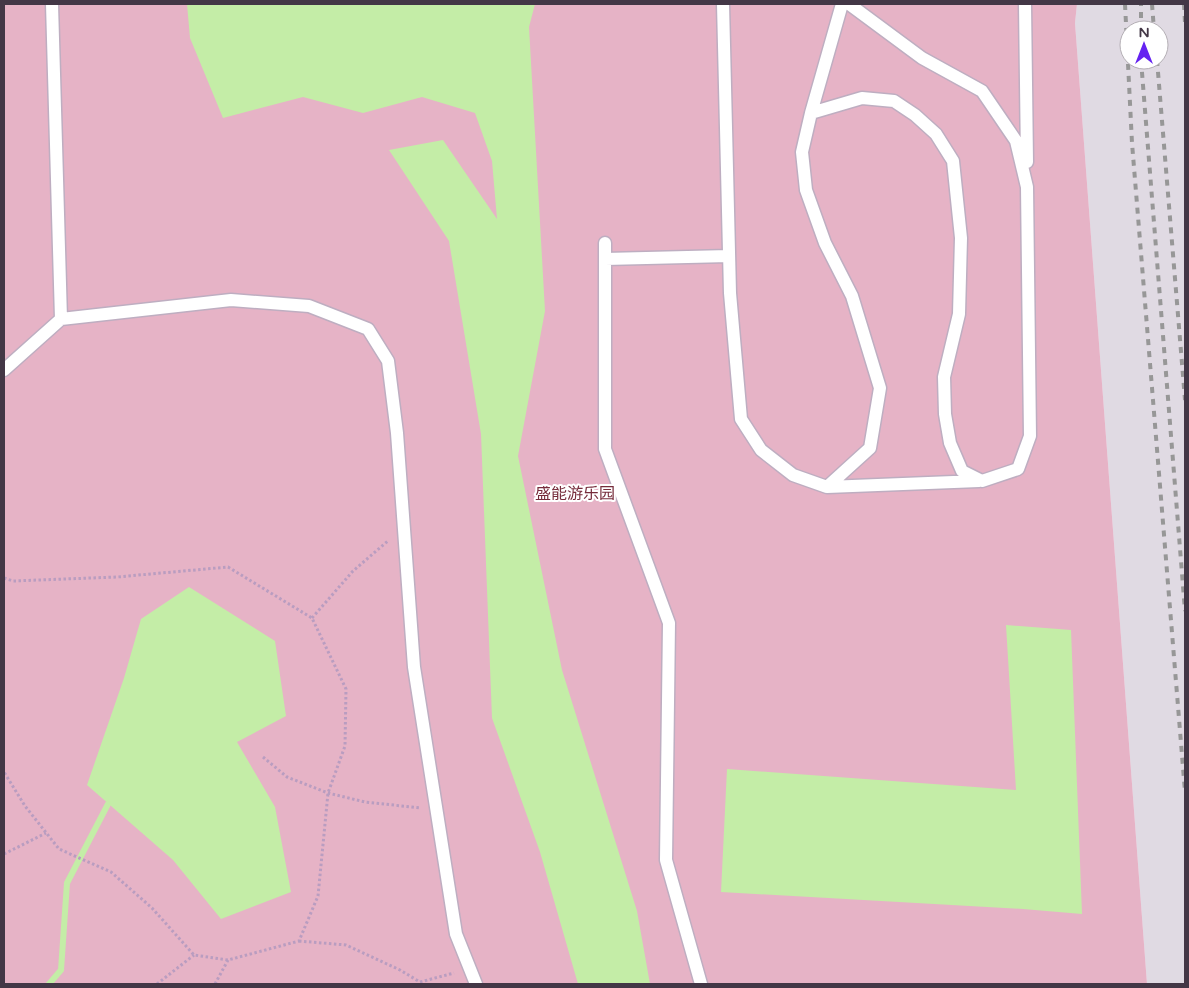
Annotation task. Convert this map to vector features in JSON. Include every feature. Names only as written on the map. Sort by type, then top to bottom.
[{"type":"lane","points":[[52,4],[61,320]]},
{"type":"lane","points":[[723,4],[730,293],[741,419],[761,450],[793,475],[827,487],[982,481],[1018,468],[1030,436],[1026,4]]},
{"type":"lane","points":[[827,487],[870,448],[880,388],[852,296],[825,243],[806,190],[802,152],[842,4]]},
{"type":"lane","points":[[849,4],[922,58],[982,91],[1016,141],[1027,187]]},
{"type":"lane","points":[[811,113],[862,98],[894,101],[915,115],[936,134],[953,160],[961,238],[959,314],[944,377],[944,414],[950,443],[962,471],[982,481]]},
{"type":"lane","points":[[605,243],[605,449],[669,623],[666,860],[701,984]]},
{"type":"lane","points":[[605,259],[729,256]]},
{"type":"lane","points":[[4,370],[61,320],[231,300],[309,306],[368,329],[388,362],[397,433],[414,667],[456,934],[476,984]]},
{"type":"path","points":[[312,618],[353,571],[404,527]]},
{"type":"path","points":[[4,578],[13,581],[117,577],[228,567],[312,618],[346,689],[345,746],[328,793],[318,896],[299,941]]},
{"type":"path","points":[[264,757],[287,777],[328,793],[364,802],[436,810]]},
{"type":"path","points":[[4,772],[25,806],[59,849],[111,872],[152,908],[194,955],[228,960],[299,941],[346,944],[400,970],[420,982],[469,969]]},
{"type":"path","points":[[4,854],[46,833]]},
{"type":"path","points":[[158,984],[194,955]]},
{"type":"path","points":[[215,984],[228,960]]},
{"type":"shaded area","points":[[187,4],[535,4],[529,27],[545,311],[518,456],[562,670],[637,911],[650,984],[578,984],[540,852],[492,718],[481,434],[449,241],[389,150],[443,140],[497,219],[492,161],[475,113],[422,97],[363,113],[303,97],[223,118],[190,38]]},
{"type":"shaded area","points":[[1077,4],[1185,4],[1185,984],[1147,984],[1075,23]]},
{"type":"shaded area","points":[[189,587],[275,641],[286,716],[237,742],[275,807],[291,892],[221,919],[173,860],[87,785],[124,678],[141,619]]},
{"type":"shaded area","points":[[1006,625],[1071,630],[1082,914],[721,892],[727,769],[1016,790]]},
{"type":"green space","name":"盛能游乐园","points":[[4,4],[1077,4],[1075,23],[1147,984],[4,984]]},
{"type":"waterway","points":[[49,984],[61,970],[67,883],[108,804]]},
{"type":"railway","points":[[1125,4],[1132,143],[1185,792]]},
{"type":"railway","points":[[1141,4],[1141,20]]},
{"type":"railway","points":[[1152,4],[1153,20]]},
{"type":"railway","points":[[1184,4],[1185,23]]},
{"type":"railway","points":[[1142,70],[1185,611]]},
{"type":"railway","points":[[1158,70],[1185,400]]}]
